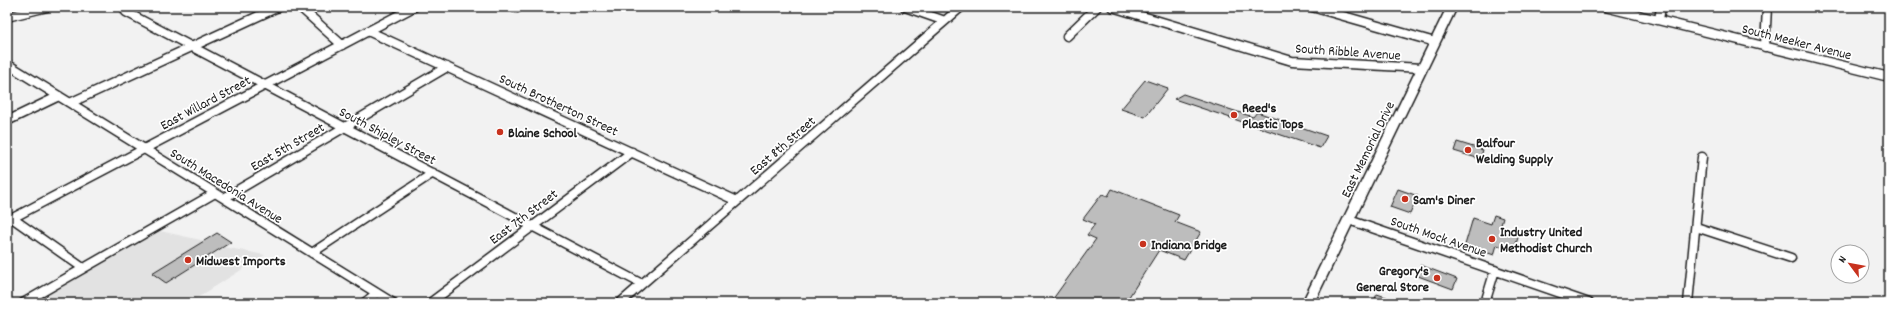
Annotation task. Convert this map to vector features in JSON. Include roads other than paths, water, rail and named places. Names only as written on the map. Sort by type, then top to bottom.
[{"type":"main road","name":"East Memorial Drive","points":[[1308,303],[1452,7]]},
{"type":"street","points":[[7,17],[47,7]]},
{"type":"street","name":"South Shipley Street","points":[[125,7],[126,12],[642,284]]},
{"type":"street","points":[[70,103],[278,7]]},
{"type":"street","points":[[300,7],[342,45]]},
{"type":"street","name":"East Willard Street","points":[[10,220],[414,7]]},
{"type":"street","points":[[905,7],[945,21]]},
{"type":"street","name":"East 8th Street","points":[[620,303],[961,7]]},
{"type":"street","points":[[1067,36],[1097,7]]},
{"type":"street","name":"South Ribble Avenue","points":[[1112,7],[1292,61],[1422,68]]},
{"type":"street","points":[[1312,7],[1435,42]]},
{"type":"street","name":"South Meeker Avenue","points":[[1605,7],[1889,77]]},
{"type":"street","points":[[1659,20],[1662,7]]},
{"type":"street","points":[[1765,47],[1767,7]]},
{"type":"street","name":"South Brotherton Street","points":[[368,31],[738,201]]},
{"type":"street","name":"South Macedonia Avenue","points":[[7,64],[393,303]]},
{"type":"street","name":"East 5th Street","points":[[224,198],[346,128],[447,67]]},
{"type":"street","points":[[7,121],[59,96]]},
{"type":"street","name":"East 7th Street","points":[[430,303],[632,152]]},
{"type":"street","points":[[1688,303],[1702,157]]},
{"type":"street","points":[[312,253],[433,173]]},
{"type":"street","points":[[23,303],[215,193]]},
{"type":"street","points":[[10,220],[84,268]]},
{"type":"street","name":"South Mock Avenue","points":[[1349,220],[1589,303]]},
{"type":"street","points":[[1696,227],[1791,258]]},
{"type":"street","points":[[1485,303],[1495,270]]},
{"type":"street","points":[[364,303],[377,293]]},
{"type":"place","name":"Reed's Plastic Tops","points":[[1234,115]]},
{"type":"place","name":"Blaine School","points":[[500,132]]},
{"type":"place","name":"Balfour Welding Supply","points":[[1468,150]]},
{"type":"place","name":"Sam's Diner","points":[[1405,199]]},
{"type":"place","name":"Industry United Methodist Church","points":[[1492,239]]},
{"type":"place","name":"Indiana Bridge","points":[[1143,244]]},
{"type":"place","name":"Midwest Imports","points":[[188,260]]},
{"type":"place","name":"Gregory's General Store","points":[[1437,278]]}]
